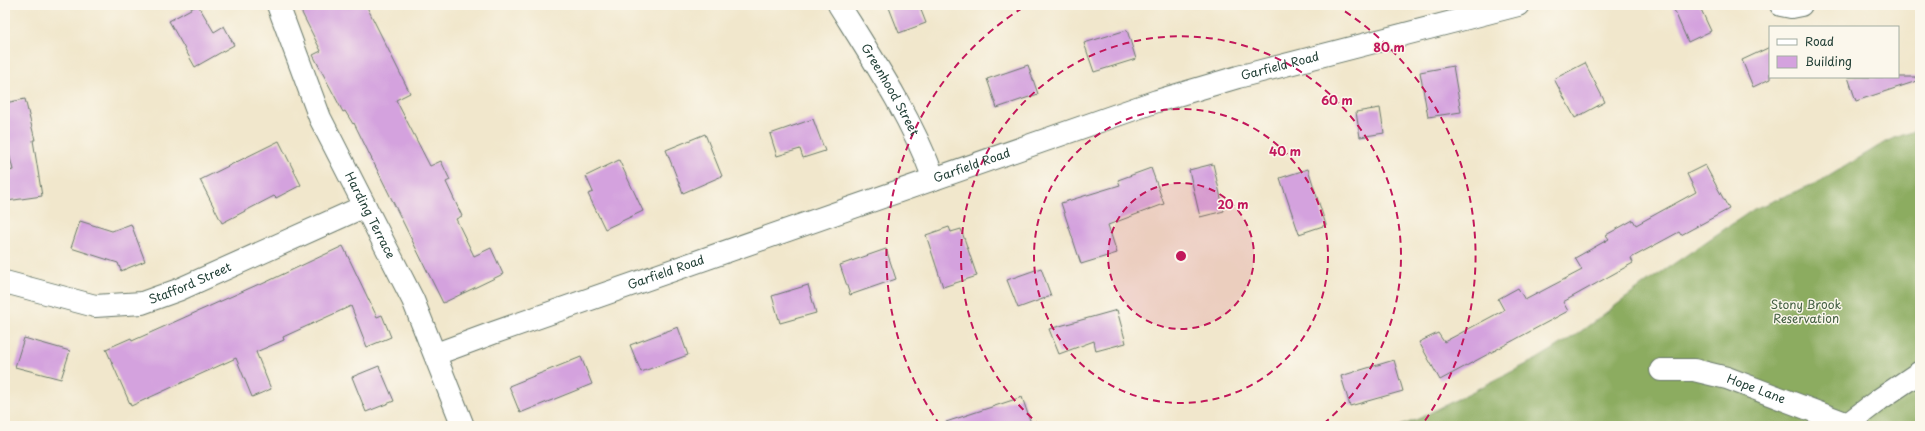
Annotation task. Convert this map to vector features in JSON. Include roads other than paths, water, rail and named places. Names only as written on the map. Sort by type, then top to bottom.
[{"type":"street","name":"Harding Terrace","points":[[278,5],[320,118],[405,283],[436,354],[463,426]]},
{"type":"street","name":"Greenhood Street","points":[[839,5],[899,104],[924,152],[934,179]]},
{"type":"street","name":"Garfield Road","points":[[436,354],[1157,101],[1209,85],[1518,5]]},
{"type":"street","points":[[1781,5],[1791,7],[1801,5]]},
{"type":"street","name":"Stafford Street","points":[[5,282],[95,306],[142,303],[178,290],[365,206]]},
{"type":"street","name":"Hope Lane","points":[[1661,370],[1694,370],[1727,378],[1847,425]]},
{"type":"street","points":[[1847,425],[1880,399],[1920,372]]},
{"type":"park label","name":"Stony Brook Reservation","points":[[1806,312]]}]
